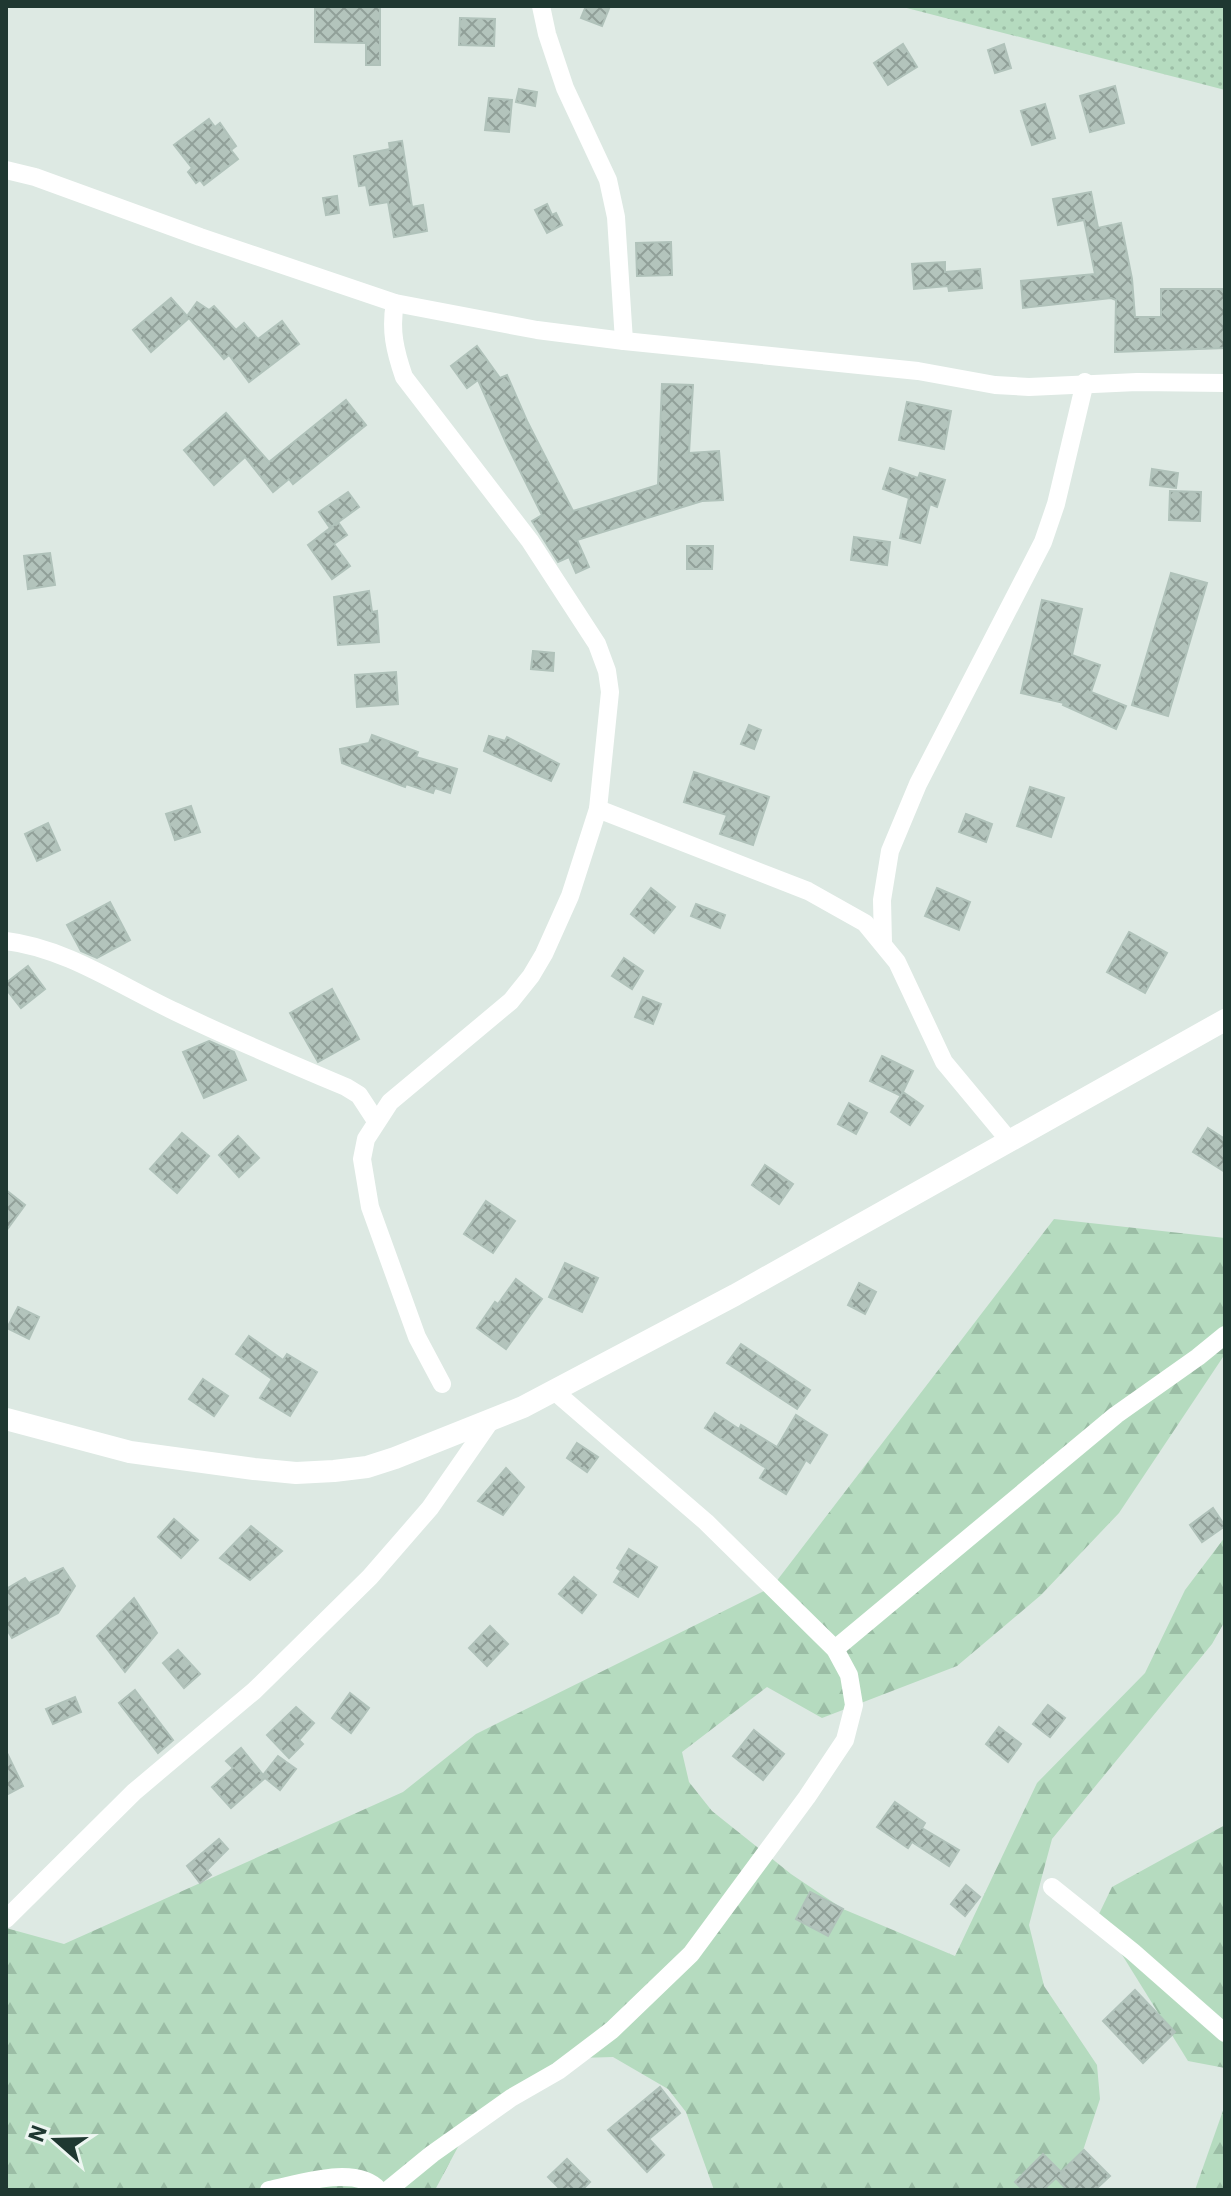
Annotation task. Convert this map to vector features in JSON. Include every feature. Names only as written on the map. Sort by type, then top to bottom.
[{"type":"street","points":[[541,6],[565,88],[608,180],[616,217],[624,341]]},
{"type":"street","points":[[6,170],[35,177],[395,303],[537,330],[918,371],[995,385],[1225,383]]},
{"type":"street","points":[[395,303],[391,327],[404,377],[504,505],[597,644],[607,671],[610,692],[598,809],[570,896],[531,976],[511,1001],[489,1021],[390,1102],[366,1139],[362,1159],[370,1207],[417,1337],[442,1384]]},
{"type":"street","points":[[883,943],[882,900],[890,851],[918,784],[1043,542],[1056,504],[1085,382]]},
{"type":"street","points":[[598,809],[808,891],[865,923],[883,943],[909,986],[944,1062],[1008,1139]]},
{"type":"street","points":[[6,941],[29,944],[56,954],[186,1017],[346,1087],[359,1095],[376,1121]]},
{"type":"street","points":[[6,1419],[172,1460],[296,1473],[367,1467],[489,1423],[553,1390],[735,1295],[1008,1139],[1225,1020]]},
{"type":"street","points":[[835,1649],[1104,1425],[1225,1335]]},
{"type":"street","points":[[388,2190],[432,2154],[511,2098],[558,2071],[601,2038],[691,1954],[807,1797],[845,1740],[854,1705],[849,1675],[835,1649],[706,1522],[553,1390]]},
{"type":"street","points":[[6,1919],[134,1792],[254,1691],[359,1588],[430,1508],[489,1423]]},
{"type":"street","points":[[1052,1887],[1133,1952],[1225,2033]]},
{"type":"street","points":[[269,2190],[347,2176],[365,2179],[379,2190]]},
{"type":"green space","points":[[899,6],[1225,6],[1225,90],[1202,84]]},
{"type":"green space","points":[[1054,1219],[1225,1238],[1225,1354],[1119,1513],[1041,1595],[957,1666],[822,1718],[767,1687],[682,1752],[689,1782],[712,1811],[791,1874],[843,1909],[955,1956],[1037,1783],[1145,1673],[1185,1590],[1225,1537],[1225,1621],[1212,1644],[1052,1839],[1029,1925],[1044,1986],[1097,2065],[1100,2099],[1070,2190],[714,2190],[686,2112],[668,2089],[613,2057],[580,2058],[467,2130],[435,2190],[6,2190],[6,1928],[64,1944],[403,1792],[476,1734],[772,1587]]},
{"type":"green space","points":[[1225,1825],[1225,2068],[1188,2061],[1098,1916],[1112,1887]]},
{"type":"green space","points":[[1225,2105],[1225,2190],[1195,2190]]},
{"type":"building","points":[[315,6],[380,6],[380,65],[366,65],[366,43],[315,42]]},
{"type":"building","points":[[586,6],[610,6],[602,26],[581,18]]},
{"type":"building","points":[[460,18],[495,19],[494,46],[459,45]]},
{"type":"building","points":[[903,44],[917,67],[888,85],[874,63]]},
{"type":"building","points":[[1004,44],[1011,68],[995,73],[988,50]]},
{"type":"building","points":[[1115,86],[1124,123],[1090,132],[1080,96]]},
{"type":"building","points":[[519,89],[537,92],[535,106],[516,102]]},
{"type":"building","points":[[489,98],[512,100],[509,132],[485,130]]},
{"type":"building","points":[[1045,104],[1055,138],[1032,145],[1021,111]]},
{"type":"building","points":[[209,119],[215,127],[220,123],[236,146],[231,150],[238,159],[204,185],[200,180],[196,183],[188,172],[192,168],[174,145]]},
{"type":"building","points":[[402,141],[412,207],[423,205],[427,231],[394,237],[388,202],[370,205],[366,185],[359,186],[354,156],[390,149],[389,143]]},
{"type":"building","points":[[1091,192],[1098,228],[1121,223],[1132,279],[1135,317],[1161,317],[1161,289],[1225,289],[1225,348],[1115,352],[1116,300],[1111,298],[1023,308],[1021,281],[1095,274],[1084,220],[1058,225],[1053,199]]},
{"type":"building","points":[[337,196],[339,213],[326,215],[323,198]]},
{"type":"building","points":[[547,204],[562,225],[547,233],[535,210]]},
{"type":"building","points":[[671,242],[672,275],[637,276],[636,243]]},
{"type":"building","points":[[945,262],[945,272],[980,269],[982,288],[949,291],[948,286],[914,289],[912,264]]},
{"type":"building","points":[[171,298],[187,316],[197,302],[209,310],[214,306],[236,330],[244,323],[258,339],[282,321],[299,344],[249,382],[229,355],[224,359],[189,318],[151,352],[133,330]]},
{"type":"building","points":[[477,346],[500,378],[507,375],[573,511],[658,485],[662,384],[693,385],[689,453],[719,451],[723,500],[702,501],[577,540],[589,567],[576,573],[569,557],[558,562],[532,521],[542,515],[478,380],[467,388],[451,366]]},
{"type":"building","points":[[346,400],[366,425],[293,484],[289,479],[273,492],[245,457],[214,485],[184,450],[226,413],[269,462]]},
{"type":"building","points":[[907,402],[951,411],[944,449],[899,440]]},
{"type":"building","points":[[890,468],[918,478],[920,473],[945,480],[937,507],[930,504],[920,543],[900,538],[909,498],[883,489]]},
{"type":"building","points":[[1152,469],[1178,473],[1176,488],[1150,485]]},
{"type":"building","points":[[1170,491],[1201,492],[1200,521],[1169,520]]},
{"type":"building","points":[[348,492],[359,507],[330,528],[319,512]]},
{"type":"building","points":[[338,522],[347,535],[334,544],[350,566],[332,579],[308,545]]},
{"type":"building","points":[[854,537],[890,542],[887,565],[851,560]]},
{"type":"building","points":[[687,546],[713,546],[712,569],[687,569]]},
{"type":"building","points":[[50,553],[55,585],[28,589],[24,556]]},
{"type":"building","points":[[1171,573],[1207,583],[1168,716],[1132,705]]},
{"type":"building","points":[[369,591],[372,612],[377,611],[379,642],[338,645],[334,597]]},
{"type":"building","points":[[1042,600],[1082,609],[1072,655],[1100,665],[1091,692],[1126,706],[1116,729],[1064,703],[1021,693]]},
{"type":"building","points":[[533,651],[554,653],[553,671],[531,669]]},
{"type":"building","points":[[396,672],[398,704],[357,707],[355,675]]},
{"type":"building","points":[[749,725],[761,730],[754,749],[741,744]]},
{"type":"building","points":[[372,735],[418,752],[416,757],[457,769],[450,793],[435,788],[433,793],[406,784],[405,787],[342,763],[340,749],[369,743]]},
{"type":"building","points":[[489,736],[505,741],[507,737],[559,764],[551,781],[484,751]]},
{"type":"building","points":[[694,772],[769,797],[753,845],[720,834],[727,815],[684,802]]},
{"type":"building","points":[[1030,787],[1064,798],[1051,837],[1017,826]]},
{"type":"building","points":[[191,806],[200,832],[175,840],[166,814]]},
{"type":"building","points":[[966,814],[992,824],[986,842],[959,832]]},
{"type":"building","points":[[48,823],[60,850],[37,861],[25,834]]},
{"type":"building","points":[[651,888],[675,907],[654,933],[631,914]]},
{"type":"building","points":[[937,888],[970,902],[959,930],[925,916]]},
{"type":"building","points":[[110,902],[130,940],[97,958],[81,951],[67,925]]},
{"type":"building","points":[[696,904],[725,915],[720,928],[691,916]]},
{"type":"building","points":[[1129,932],[1167,953],[1145,993],[1107,972]]},
{"type":"building","points":[[624,958],[643,971],[632,989],[612,976]]},
{"type":"building","points":[[28,966],[45,989],[21,1008],[6,989],[6,983]]},
{"type":"building","points":[[332,989],[359,1039],[318,1062],[290,1013]]},
{"type":"building","points":[[643,997],[661,1004],[653,1024],[635,1017]]},
{"type":"building","points":[[209,1041],[234,1052],[246,1080],[204,1098],[183,1052]]},
{"type":"building","points":[[882,1056],[913,1071],[901,1096],[870,1081]]},
{"type":"building","points":[[903,1092],[923,1106],[910,1125],[891,1112]]},
{"type":"building","points":[[849,1103],[867,1113],[856,1134],[838,1124]]},
{"type":"building","points":[[1208,1128],[1225,1139],[1225,1172],[1193,1152]]},
{"type":"building","points":[[182,1133],[209,1156],[177,1193],[150,1169]]},
{"type":"building","points":[[238,1136],[259,1158],[239,1177],[219,1155]]},
{"type":"building","points":[[765,1165],[793,1184],[779,1204],[752,1185]]},
{"type":"building","points":[[6,1190],[25,1205],[6,1231]]},
{"type":"building","points":[[486,1201],[515,1221],[493,1253],[464,1234]]},
{"type":"building","points":[[565,1263],[598,1278],[582,1312],[549,1297]]},
{"type":"building","points":[[516,1279],[542,1299],[506,1349],[477,1328]]},
{"type":"building","points":[[859,1283],[876,1292],[865,1314],[848,1305]]},
{"type":"building","points":[[18,1307],[39,1317],[29,1339],[7,1328]]},
{"type":"building","points":[[249,1336],[283,1360],[287,1354],[317,1372],[290,1416],[260,1398],[272,1379],[236,1354]]},
{"type":"building","points":[[741,1344],[810,1390],[797,1409],[727,1363]]},
{"type":"building","points":[[203,1379],[228,1396],[214,1416],[189,1399]]},
{"type":"building","points":[[715,1413],[739,1429],[741,1425],[777,1447],[796,1415],[827,1435],[810,1463],[806,1460],[786,1494],[760,1478],[766,1468],[705,1428]]},
{"type":"building","points":[[577,1443],[598,1457],[587,1472],[567,1458]]},
{"type":"building","points":[[506,1468],[524,1487],[503,1515],[478,1501]]},
{"type":"building","points":[[1213,1508],[1225,1526],[1202,1542],[1190,1525]]},
{"type":"building","points":[[174,1519],[198,1540],[181,1558],[158,1537]]},
{"type":"building","points":[[251,1526],[282,1551],[250,1580],[220,1558]]},
{"type":"building","points":[[629,1549],[657,1567],[638,1597],[614,1582],[621,1571],[617,1568]]},
{"type":"building","points":[[63,1568],[75,1586],[58,1613],[12,1638],[6,1628],[6,1589],[25,1578],[29,1583]]},
{"type":"building","points":[[574,1577],[596,1595],[582,1613],[559,1594]]},
{"type":"building","points":[[134,1598],[157,1633],[125,1672],[97,1636]]},
{"type":"building","points":[[490,1626],[508,1644],[487,1666],[469,1648]]},
{"type":"building","points":[[178,1650],[200,1674],[184,1688],[163,1663]]},
{"type":"building","points":[[135,1690],[173,1740],[158,1753],[119,1703]]},
{"type":"building","points":[[350,1693],[369,1708],[351,1733],[332,1718]]},
{"type":"building","points":[[75,1697],[81,1712],[53,1724],[46,1709]]},
{"type":"building","points":[[1048,1705],[1065,1718],[1050,1737],[1033,1724]]},
{"type":"building","points":[[296,1707],[314,1723],[299,1740],[303,1744],[289,1758],[267,1735]]},
{"type":"building","points":[[999,1727],[1021,1744],[1008,1762],[986,1744]]},
{"type":"building","points":[[754,1730],[784,1754],[763,1780],[733,1756]]},
{"type":"building","points":[[241,1748],[263,1775],[278,1756],[296,1769],[280,1790],[265,1778],[231,1808],[212,1787],[233,1768],[226,1761]]},
{"type":"building","points":[[6,1751],[23,1786],[6,1795]]},
{"type":"building","points":[[895,1802],[925,1823],[922,1828],[959,1850],[949,1866],[912,1842],[908,1848],[877,1827]]},
{"type":"building","points":[[219,1839],[228,1849],[207,1870],[211,1875],[200,1883],[187,1866]]},
{"type":"building","points":[[966,1885],[980,1897],[965,1916],[951,1904]]},
{"type":"building","points":[[810,1892],[843,1909],[828,1936],[796,1919]]},
{"type":"building","points":[[1135,1990],[1175,2032],[1143,2063],[1103,2021]]},
{"type":"building","points":[[660,2087],[680,2113],[649,2139],[664,2155],[647,2172],[608,2130]]},
{"type":"building","points":[[1084,2150],[1110,2176],[1095,2190],[1067,2190],[1056,2178],[1043,2190],[1023,2190],[1015,2182],[1043,2154],[1061,2172]]},
{"type":"building","points":[[567,2159],[590,2182],[582,2190],[561,2190],[548,2177]]}]
